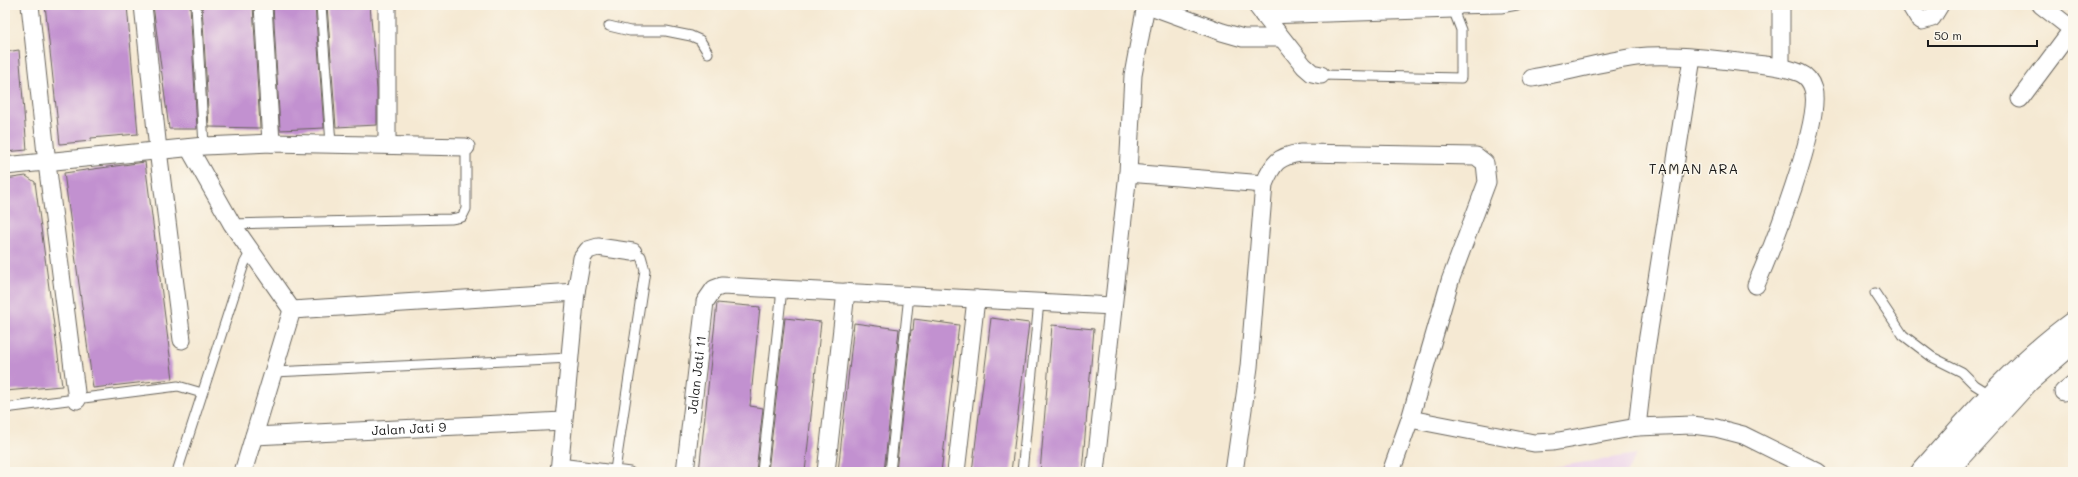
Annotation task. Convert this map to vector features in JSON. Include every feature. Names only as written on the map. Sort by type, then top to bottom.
[{"type":"main road","points":[[1922,472],[1991,395],[2036,351],[2073,323]]},
{"type":"main road","points":[[1945,472],[2028,381],[2073,342]]},
{"type":"street","points":[[30,5],[47,163],[77,400]]},
{"type":"street","points":[[143,5],[158,150],[182,340]]},
{"type":"street","points":[[263,5],[271,143]]},
{"type":"street","points":[[387,5],[388,145]]},
{"type":"street","points":[[1095,472],[1128,173],[1133,75],[1147,5],[1243,38],[1281,38]]},
{"type":"street","points":[[1781,5],[1781,67]]},
{"type":"street","points":[[1910,5],[1918,18],[1922,21],[1932,18],[1940,5]]},
{"type":"street","points":[[2020,98],[2073,29],[2042,5]]},
{"type":"street","points":[[1259,10],[1455,7]]},
{"type":"street","points":[[1259,10],[1304,66],[1312,73],[1321,75]]},
{"type":"street","points":[[1532,78],[1608,61],[1638,57],[1692,58],[1781,67],[1808,78],[1815,96],[1809,135],[1788,200],[1756,285]]},
{"type":"street","points":[[1637,427],[1646,349],[1692,58]]},
{"type":"street","points":[[5,166],[47,163],[158,150],[271,143],[466,147]]},
{"type":"street","points":[[196,147],[232,224],[292,310]]},
{"type":"street","points":[[1234,472],[1249,367],[1264,184],[1271,169],[1278,160],[1288,155],[1301,153],[1476,156],[1484,163],[1487,182],[1450,281],[1410,419],[1391,472]]},
{"type":"street","points":[[1128,173],[1264,184]]},
{"type":"street","points":[[559,468],[576,292],[582,258],[588,250],[598,247],[633,252]]},
{"type":"street","name":"Jalan Jati 11","points":[[686,472],[704,302],[714,289],[722,286],[782,289]]},
{"type":"street","points":[[782,289],[1114,306]]},
{"type":"street","points":[[292,310],[576,292]]},
{"type":"street","points":[[826,472],[846,292]]},
{"type":"street","points":[[956,472],[976,299]]},
{"type":"street","points":[[243,472],[292,310]]},
{"type":"street","points":[[1410,419],[1534,443],[1553,442],[1637,427],[1674,425],[1716,428],[1743,435],[1818,472]]},
{"type":"street","name":"Jalan Jati 9","points":[[254,436],[563,421]]},
{"type":"lane","points":[[196,5],[196,147]]},
{"type":"lane","points":[[321,5],[331,144]]},
{"type":"lane","points":[[1321,75],[1461,78],[1461,30],[1455,7],[1501,8],[1517,5]]},
{"type":"lane","points":[[609,26],[630,31],[666,31],[691,36],[700,40],[708,53]]},
{"type":"lane","points":[[232,224],[451,219],[462,217],[466,209],[466,147]]},
{"type":"lane","points":[[177,472],[244,264],[251,251]]},
{"type":"lane","points":[[615,470],[645,270],[641,256],[633,252]]},
{"type":"lane","points":[[762,472],[782,289]]},
{"type":"lane","points":[[1875,293],[1903,335],[1932,357],[1962,372],[1975,386],[1991,395]]},
{"type":"lane","points":[[890,472],[909,295]]},
{"type":"lane","points":[[1022,472],[1039,302]]},
{"type":"lane","points":[[274,372],[570,358]]},
{"type":"lane","points":[[5,408],[178,386],[202,392]]},
{"type":"lane","points":[[559,468],[630,472]]},
{"type":"shaded area","points":[[1637,454],[1627,472],[1522,472]]},
{"type":"building","points":[[45,5],[127,5],[138,134],[91,138],[91,141],[60,144]]},
{"type":"building","points":[[153,5],[190,5],[197,129],[169,129]]},
{"type":"building","points":[[202,5],[253,5],[260,128],[209,127]]},
{"type":"building","points":[[273,5],[315,5],[324,128],[280,130]]},
{"type":"building","points":[[327,5],[370,5],[377,90],[377,125],[336,127]]},
{"type":"building","points":[[19,50],[27,150],[5,152],[5,52]]},
{"type":"building","points":[[145,162],[173,379],[93,388],[64,173]]},
{"type":"building","points":[[26,176],[35,182],[62,386],[5,391],[5,179]]},
{"type":"building","points":[[717,303],[760,307],[750,406],[763,408],[756,472],[699,472]]},
{"type":"building","points":[[785,318],[821,322],[805,472],[768,472]]},
{"type":"building","points":[[991,318],[1029,323],[1011,472],[972,472]]},
{"type":"building","points":[[914,319],[959,325],[941,472],[896,472],[911,330],[913,330]]},
{"type":"building","points":[[854,323],[899,329],[884,472],[838,472]]},
{"type":"building","points":[[1052,325],[1094,329],[1082,472],[1040,472]]},
{"type":"district","name":"TAMAN ARA","points":[[1694,169]]}]
